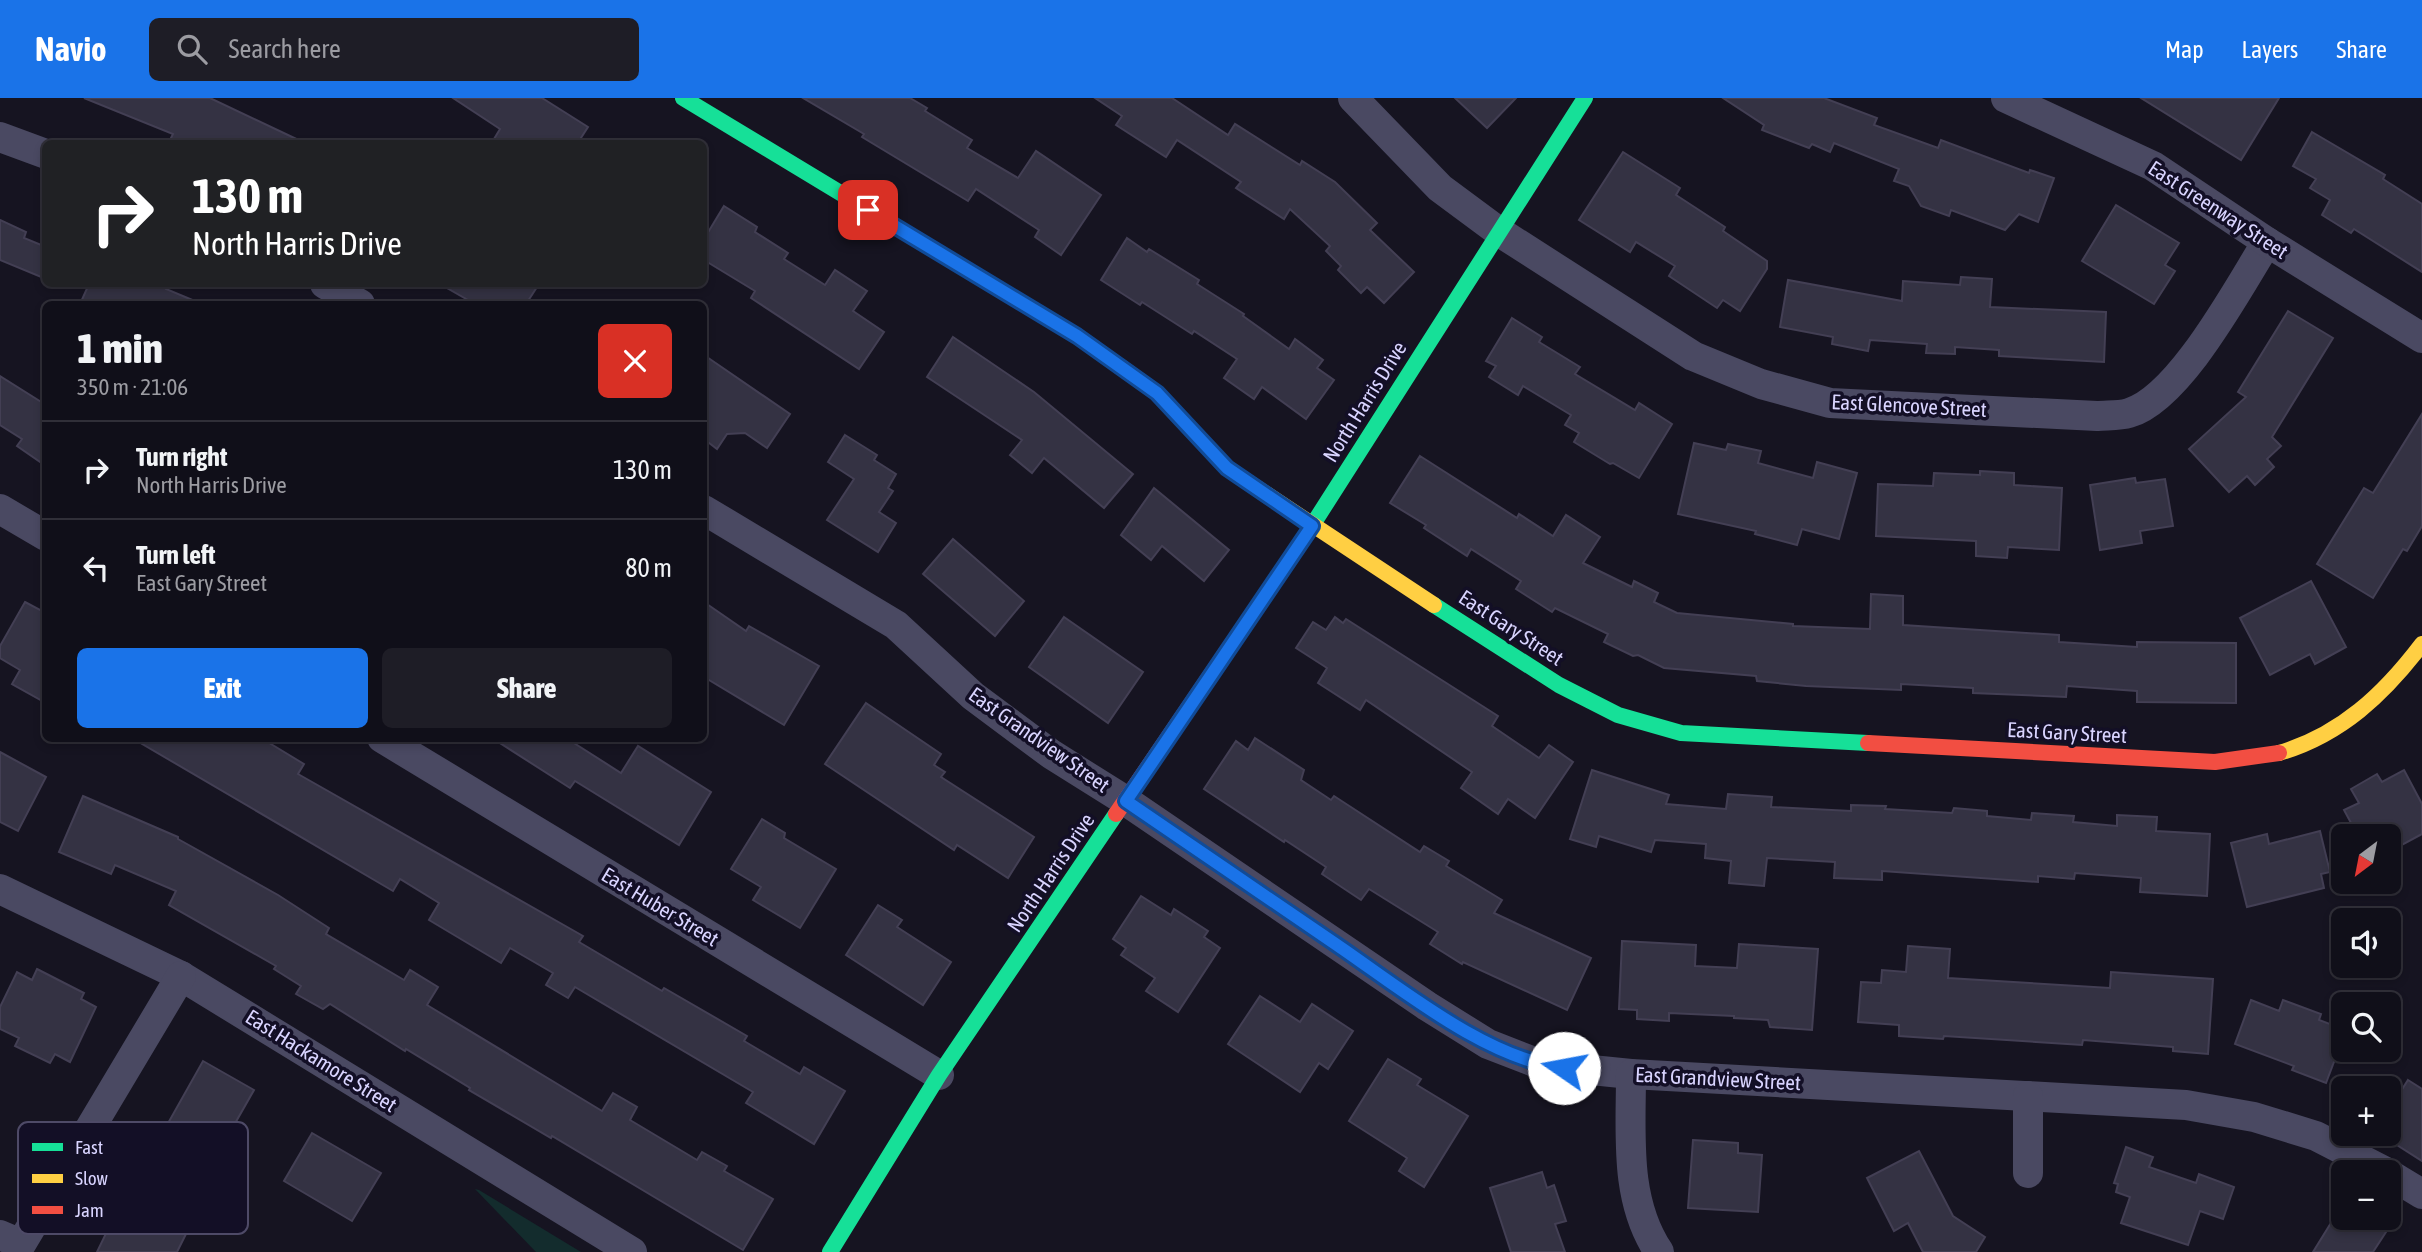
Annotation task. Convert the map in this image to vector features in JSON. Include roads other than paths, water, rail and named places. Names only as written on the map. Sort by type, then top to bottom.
[{"type":"street","name":"East Gary Street","points":[[683,98],[1077,336],[1157,393],[1227,468],[1559,685],[1618,715],[1681,733],[2215,762],[2274,754],[2319,739],[2362,709],[2400,674],[2422,644]]},
{"type":"street","name":"East Glencove Street","points":[[1353,98],[1440,188],[1498,231],[1693,356],[1761,384],[1830,403],[2097,416],[2130,413],[2159,396],[2184,372],[2267,242]]},
{"type":"street","name":"North Harris Drive","points":[[830,1252],[939,1075],[1312,526],[1585,98]]},
{"type":"street","name":"East Greenway Street","points":[[2006,98],[2153,166],[2267,242],[2422,338]]},
{"type":"street","points":[[0,137],[42,153]]},
{"type":"street","points":[[330,287],[355,301]]},
{"type":"street","points":[[0,509],[42,534]]},
{"type":"street","name":"East Grandview Street","points":[[707,512],[896,625],[973,696],[1051,754],[1126,801],[1427,1006],[1488,1044],[1542,1065],[1631,1074],[2186,1105],[2254,1117],[2316,1136],[2362,1160]]},
{"type":"street","name":"East Huber Street","points":[[389,742],[939,1075]]},
{"type":"street","name":"East Hackamore Street","points":[[0,889],[181,976],[632,1252]]},
{"type":"street","points":[[94,1122],[181,976]]},
{"type":"street","points":[[1631,1074],[1631,1176],[1648,1236],[1659,1252]]},
{"type":"street","points":[[2028,1096],[2028,1173]]},
{"type":"street","name":"East Grandview Street","points":[[2401,1181],[2422,1194]]},
{"type":"street","points":[[0,1235],[21,1244],[27,1234]]}]
